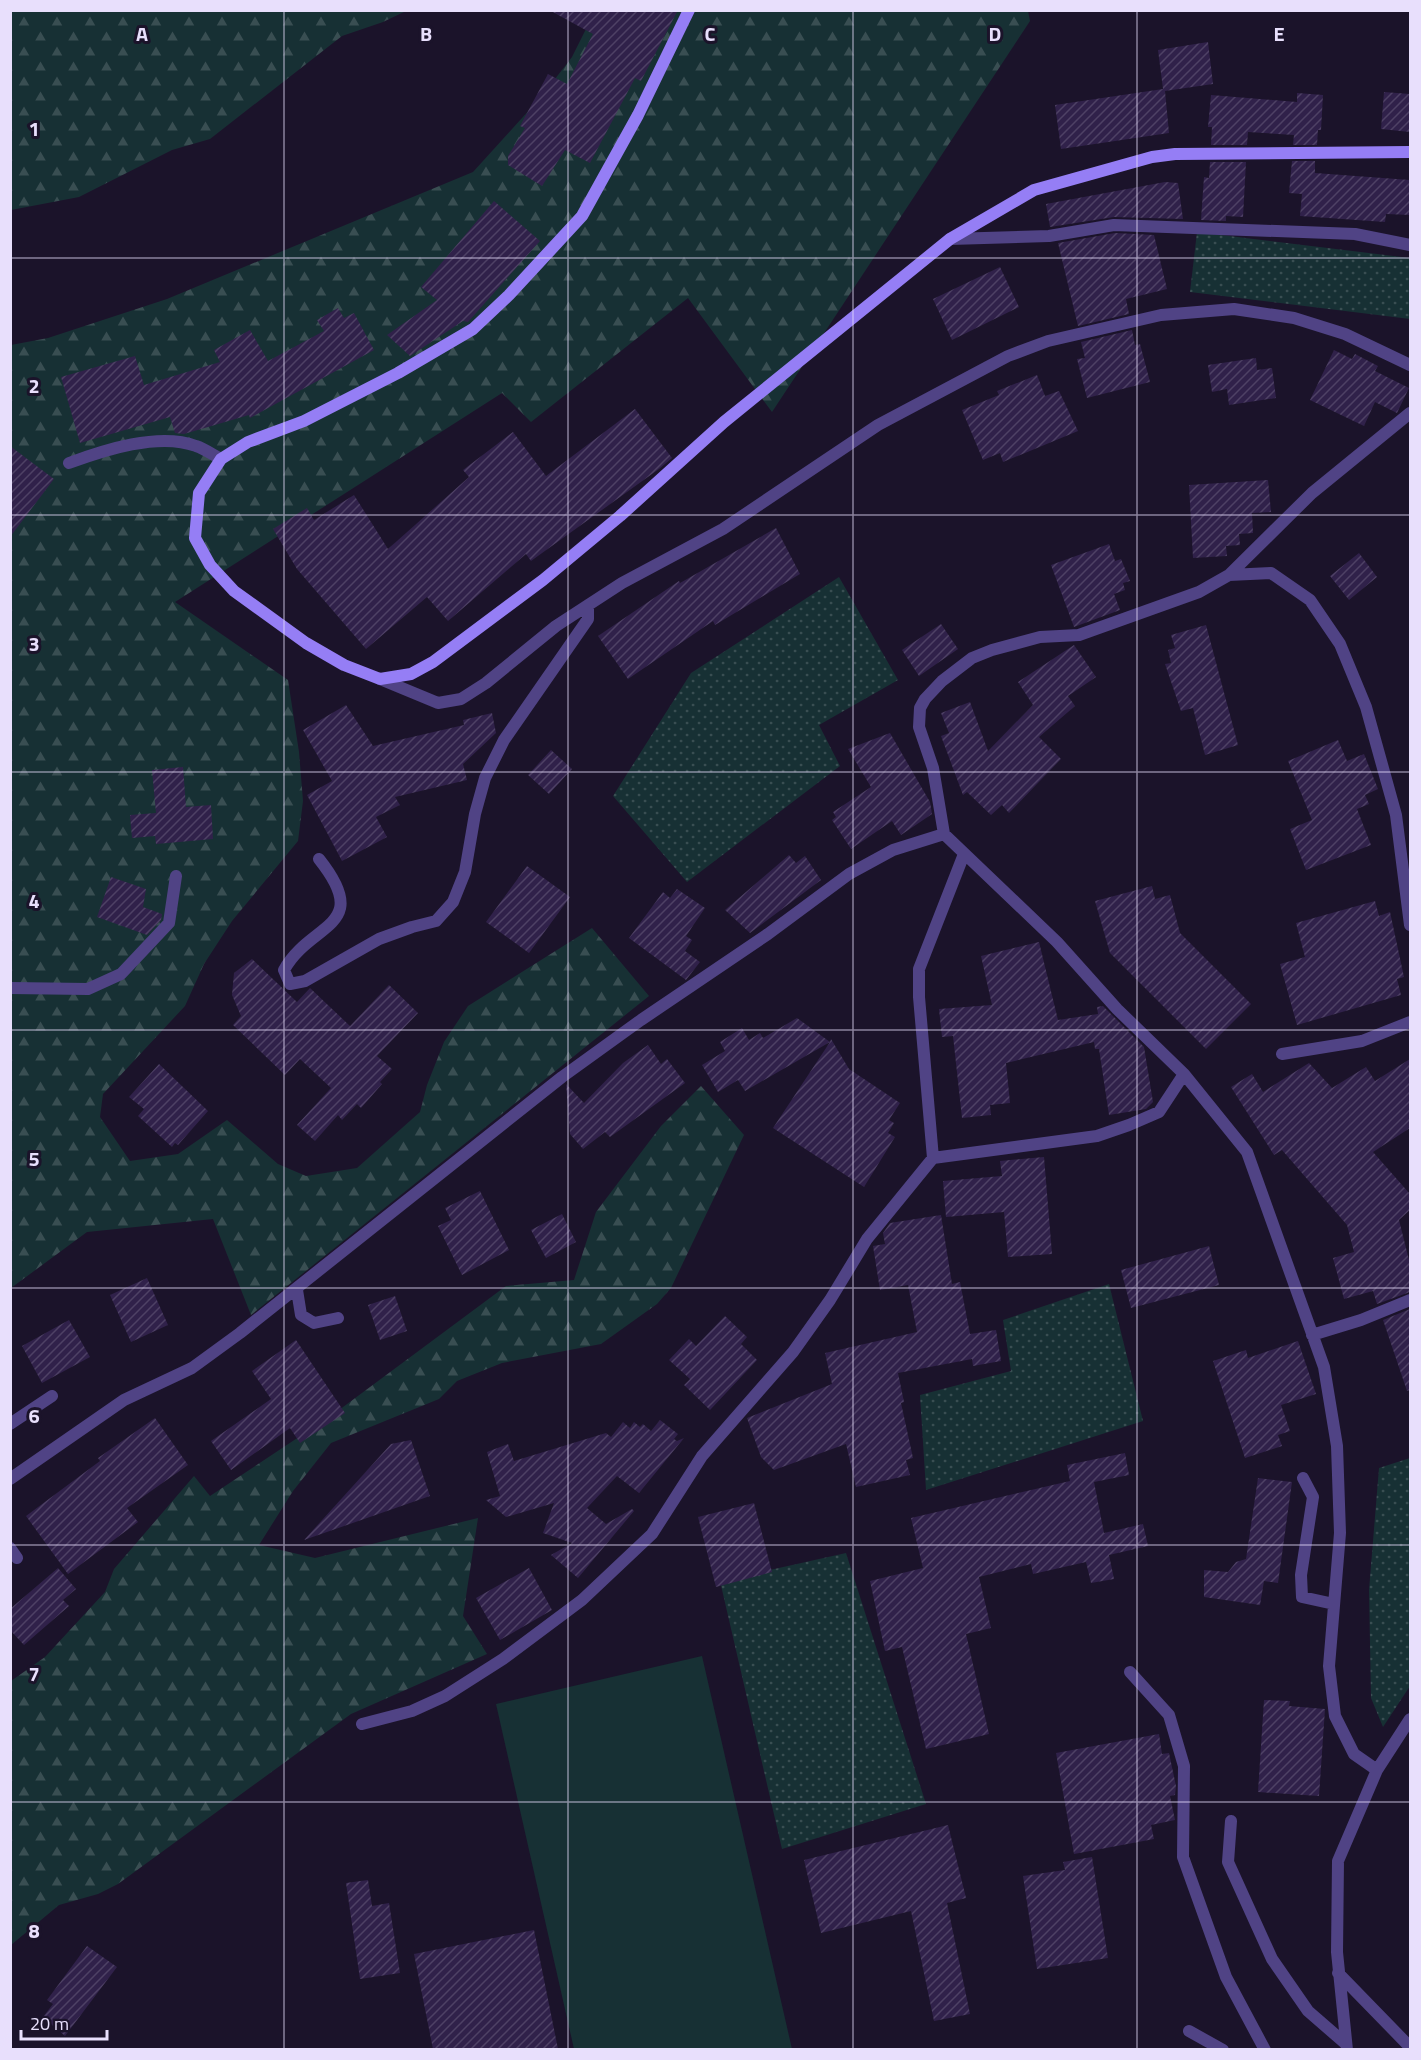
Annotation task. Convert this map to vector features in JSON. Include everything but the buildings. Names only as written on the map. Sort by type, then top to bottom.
[{"type":"street","points":[[689,10],[638,115],[582,216],[495,308],[473,329],[398,372],[304,422],[248,442],[221,459],[199,493],[195,538],[210,566],[234,591],[306,643],[344,665],[438,703],[462,699],[486,683],[556,626],[621,583],[723,529],[878,424],[1008,356],[1048,341],[1161,315],[1234,309],[1294,318],[1345,334],[1410,365]]},
{"type":"street","points":[[380,680],[411,674],[433,662],[543,580],[620,516],[742,407],[950,239],[1034,190],[1152,157],[1175,154],[1410,152]]},
{"type":"street","points":[[950,239],[1049,236],[1114,225],[1355,234],[1410,245]]},
{"type":"street","points":[[1377,1770],[1354,1754],[1335,1716],[1329,1666],[1340,1533],[1337,1446],[1324,1367],[1247,1152],[1184,1074],[1117,1009],[1057,942],[945,834],[933,768],[919,727],[925,699],[942,681],[972,658],[1040,637],[1079,635],[1199,592],[1229,575],[1312,493],[1410,413]]},
{"type":"street","points":[[69,463],[104,450],[156,441],[195,445],[221,459]]},
{"type":"street","points":[[1229,575],[1271,573],[1287,582],[1310,600],[1340,644],[1366,707],[1396,815],[1410,926]]},
{"type":"street","points":[[320,859],[334,878],[342,897],[339,912],[319,935],[292,954],[284,970],[290,984],[305,981],[379,939],[436,921],[453,902],[465,872],[475,814],[485,778],[519,715],[588,618],[588,605]]},
{"type":"street","points":[[10,1479],[124,1400],[192,1368],[297,1290],[553,1084],[641,1020],[768,934],[849,874],[893,850],[945,834]]},
{"type":"street","points":[[933,1158],[919,997],[919,969],[964,854]]},
{"type":"street","points":[[10,988],[88,988],[121,974],[169,923],[176,876]]},
{"type":"street","points":[[1282,1054],[1362,1041],[1410,1022]]},
{"type":"street","points":[[362,1724],[412,1711],[436,1700],[503,1659],[582,1600],[652,1534],[702,1455],[793,1352],[830,1300],[867,1239],[933,1158],[1097,1136],[1159,1112],[1184,1074]]},
{"type":"street","points":[[297,1290],[301,1315],[314,1323],[338,1318]]},
{"type":"street","points":[[1312,1335],[1361,1320],[1410,1300]]},
{"type":"street","points":[[10,1424],[52,1396]]},
{"type":"street","points":[[1303,1478],[1312,1497],[1301,1575],[1302,1597],[1334,1604]]},
{"type":"street","points":[[1130,1672],[1169,1715],[1184,1766],[1183,1857],[1226,1977],[1264,2049]]},
{"type":"street","points":[[1346,2047],[1338,1973],[1338,1861],[1377,1770],[1410,1719]]},
{"type":"street","points":[[1231,1821],[1228,1862],[1272,1959],[1308,2011],[1346,2047]]},
{"type":"street","points":[[1338,1973],[1410,2047]]},
{"type":"street","points":[[1189,2031],[1223,2049]]},
{"type":"green space","points":[[11,10],[406,11],[383,22],[342,36],[210,139],[172,150],[79,197],[11,210]]},
{"type":"green space","points":[[595,11],[1028,11],[1030,21],[772,412],[688,298],[531,422],[502,393],[175,602],[288,680],[299,752],[303,801],[298,841],[232,921],[204,964],[185,1006],[103,1094],[100,1117],[130,1161],[178,1154],[227,1120],[278,1164],[306,1176],[357,1168],[420,1112],[427,1085],[444,1042],[468,1006],[592,928],[649,996],[251,1315],[213,1219],[87,1232],[11,1288],[11,345],[48,338],[167,299],[473,172],[541,97],[572,57]]},
{"type":"green space","points":[[1197,232],[1410,258],[1410,319],[1190,292]]},
{"type":"green space","points":[[839,577],[898,680],[819,725],[840,766],[687,882],[613,796],[691,673]]},
{"type":"green space","points":[[701,1086],[744,1135],[671,1288],[657,1304],[601,1344],[502,1363],[457,1381],[439,1399],[331,1443],[293,1491],[259,1545],[315,1558],[478,1518],[463,1616],[487,1654],[351,1714],[118,1884],[98,1894],[59,1905],[11,1945],[11,1681],[45,1657],[105,1592],[114,1569],[194,1476],[210,1496],[335,1413],[506,1286],[574,1280],[596,1212],[661,1126]]},
{"type":"green space","points":[[1109,1284],[1143,1421],[926,1490],[920,1395],[1011,1371],[1003,1320]]},
{"type":"green space","points":[[1410,1458],[1410,1686],[1383,1727],[1371,1698],[1369,1590],[1379,1468]]},
{"type":"green space","points":[[846,1553],[926,1804],[782,1849],[720,1581]]},
{"type":"green space","points":[[702,1656],[792,2049],[574,2049],[496,1704]]}]
